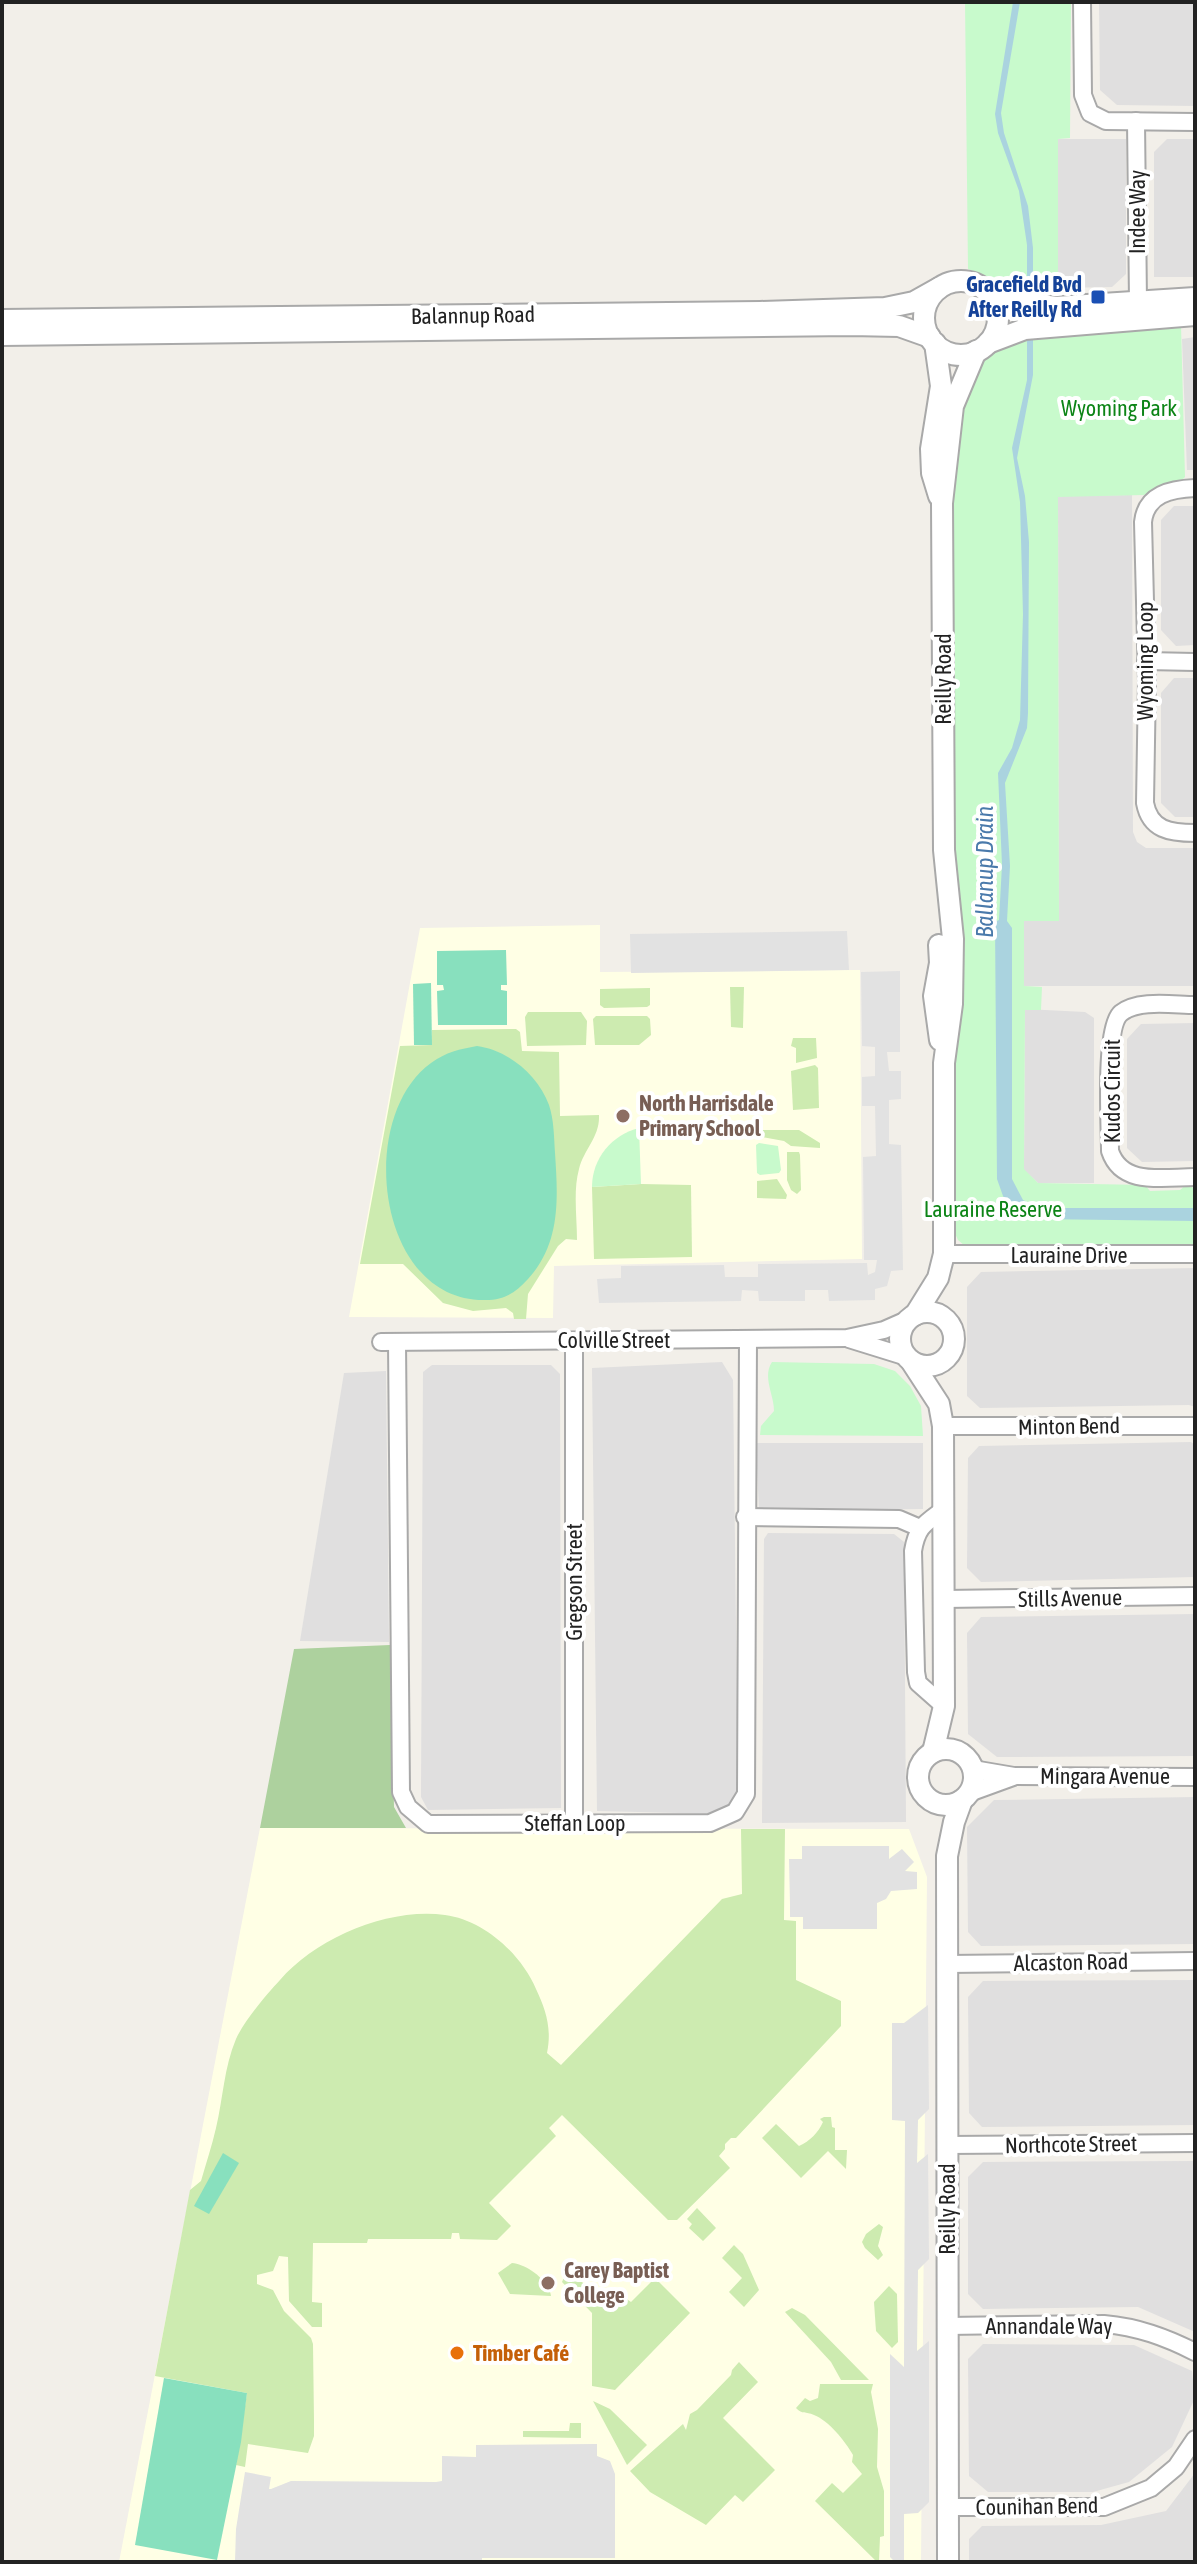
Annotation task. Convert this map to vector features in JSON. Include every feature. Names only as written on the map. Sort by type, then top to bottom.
[{"type":"street","points":[[1082,2],[1083,95],[1090,113],[1102,120],[1195,122]]},
{"type":"street","name":"Indee Way","points":[[1136,121],[1138,302]]},
{"type":"street","points":[[1195,298],[1081,307],[1043,306],[986,291],[962,281],[939,288],[927,304],[924,315],[932,340],[945,351],[956,354],[1025,329],[1195,315]]},
{"type":"street","name":"Balannup Road","points":[[2,335],[69,328],[885,308],[914,302],[939,288]]},
{"type":"street","points":[[982,347],[997,328],[998,317],[986,291]]},
{"type":"street","name":"Balannup Road","points":[[2,320],[69,328],[899,326],[932,340]]},
{"type":"street","name":"Reilly Road","points":[[932,340],[941,386],[931,449],[932,473],[942,503]]},
{"type":"street","name":"Reilly Road","points":[[912,1317],[938,1278],[944,1254],[944,1063],[934,991],[940,963],[940,883],[944,855],[942,503],[953,406],[982,347]]},
{"type":"street","name":"Wyoming Loop","points":[[1195,488],[1166,491],[1150,504],[1144,517],[1147,813],[1160,829],[1172,833],[1195,833]]},
{"type":"street","points":[[1146,661],[1195,662]]},
{"type":"street","name":"Kudos Circuit","points":[[1195,1005],[1141,1005],[1121,1012],[1116,1019],[1111,1038],[1110,1151],[1116,1164],[1127,1174],[1195,1177]]},
{"type":"street","name":"Lauraine Drive","points":[[944,1254],[1195,1254]]},
{"type":"street","name":"Reilly Road","points":[[938,1278],[948,1322]]},
{"type":"street","points":[[933,1752],[944,1708],[943,1426],[939,1404],[954,1340],[948,1322],[935,1313],[926,1312],[912,1317],[900,1334],[900,1343],[939,1404]]},
{"type":"street","name":"Colville Street","points":[[389,1342],[847,1338],[884,1330],[912,1317]]},
{"type":"street","name":"Colville Street","points":[[847,1338],[909,1359]]},
{"type":"street","name":"Steffan Loop","points":[[389,1342],[401,1792],[408,1807],[428,1824],[710,1823],[727,1818],[741,1806],[746,1794],[748,1339]]},
{"type":"street","name":"Gregson Street","points":[[574,1341],[574,1823]]},
{"type":"street","points":[[909,1359],[924,1366],[933,1366],[949,1355]]},
{"type":"street","name":"Minton Bend","points":[[943,1426],[1195,1426]]},
{"type":"street","points":[[943,1510],[920,1528],[913,1551],[916,1672],[918,1683],[944,1708],[956,1751]]},
{"type":"street","points":[[745,1517],[899,1519],[920,1528]]},
{"type":"street","name":"Stills Avenue","points":[[944,1599],[1195,1596]]},
{"type":"street","points":[[941,1749],[963,1755],[973,1769],[974,1777],[966,1797],[947,1805],[932,1801],[921,1788],[918,1772],[933,1752],[941,1749]]},
{"type":"street","name":"Mingara Avenue","points":[[973,1769],[1014,1776],[1195,1777]]},
{"type":"street","name":"Mingara Avenue","points":[[966,1797],[1014,1776]]},
{"type":"street","name":"Reilly Road","points":[[948,2562],[947,1856],[954,1822],[966,1797]]},
{"type":"street","name":"Reilly Road","points":[[932,1801],[947,1856]]},
{"type":"street","name":"Alcaston Road","points":[[947,1964],[1195,1961]]},
{"type":"street","name":"Northcote Street","points":[[946,2145],[1195,2143]]},
{"type":"street","name":"Annandale Way","points":[[947,2326],[1128,2326],[1160,2335],[1195,2352]]},
{"type":"street","name":"Counihan Bend","points":[[949,2507],[1104,2507],[1151,2488],[1176,2467],[1195,2439]]},
{"type":"shaded area","points":[[1099,2],[1195,2],[1195,106],[1117,105],[1100,90]]},
{"type":"shaded area","points":[[1058,139],[1126,139],[1126,274],[1112,287],[1058,288]]},
{"type":"shaded area","points":[[1167,139],[1195,139],[1195,277],[1154,277],[1154,152]]},
{"type":"shaded area","points":[[1195,337],[1195,470],[1187,470],[1182,339]]},
{"type":"shaded area","points":[[1132,495],[1133,832],[1137,842],[1146,848],[1195,848],[1195,986],[1024,986],[1024,921],[1059,920],[1058,496]]},
{"type":"shaded area","points":[[1174,506],[1195,506],[1195,645],[1176,646],[1161,630],[1161,520]]},
{"type":"shaded area","points":[[1174,678],[1195,678],[1195,817],[1175,817],[1161,803],[1161,693]]},
{"type":"shaded area","name":"North Harrisdale Primary School","points":[[600,925],[600,972],[860,970],[862,1259],[554,1266],[553,1318],[349,1317],[420,928]]},
{"type":"shaded area","points":[[847,931],[849,970],[631,973],[630,934]]},
{"type":"shaded area","points":[[900,971],[900,1052],[887,1052],[889,1071],[901,1071],[901,1099],[889,1100],[889,1144],[901,1145],[903,1270],[891,1271],[887,1286],[875,1289],[875,1300],[829,1301],[828,1290],[805,1290],[805,1301],[759,1301],[758,1291],[742,1290],[741,1301],[599,1303],[597,1279],[621,1278],[621,1266],[724,1265],[725,1277],[758,1277],[758,1264],[867,1263],[868,1275],[875,1272],[877,1260],[864,1260],[863,1157],[876,1156],[875,1106],[862,1106],[862,1077],[875,1076],[875,1047],[862,1046],[861,972]]},
{"type":"shaded area","points":[[1025,1009],[1085,1012],[1094,1018],[1094,1183],[1038,1183],[1024,1170]]},
{"type":"shaded area","points":[[1195,1023],[1195,1161],[1142,1162],[1127,1148],[1127,1039],[1141,1024]]},
{"type":"shaded area","points":[[1195,1268],[1195,1407],[980,1408],[967,1396],[967,1287],[981,1272]]},
{"type":"shaded area","points":[[722,1362],[733,1380],[738,1793],[721,1814],[597,1811],[592,1368]]},
{"type":"shaded area","points":[[432,1365],[551,1365],[560,1374],[561,1808],[428,1810],[421,1797],[423,1372]]},
{"type":"shaded area","points":[[386,1371],[389,1642],[300,1641],[344,1373]]},
{"type":"shaded area","points":[[1191,1442],[1195,1445],[1195,1577],[981,1582],[967,1568],[968,1458],[979,1446]]},
{"type":"shaded area","points":[[756,1443],[923,1443],[923,1509],[759,1511]]},
{"type":"shaded area","points":[[768,1533],[894,1534],[904,1542],[906,1822],[762,1823],[764,1539]]},
{"type":"shaded area","points":[[1195,1614],[1195,1756],[997,1757],[968,1734],[967,1633],[981,1617]]},
{"type":"shaded area","points":[[1195,1797],[1195,1944],[981,1946],[968,1932],[967,1827],[994,1800]]},
{"type":"shaded area","name":"Carey Baptist College","points":[[260,1828],[909,1829],[927,1877],[921,2562],[119,2562]]},
{"type":"shaded area","points":[[802,1846],[889,1846],[889,1859],[902,1849],[914,1862],[905,1871],[917,1872],[917,1889],[891,1891],[886,1899],[877,1903],[877,1929],[803,1929],[803,1917],[790,1917],[789,1859],[802,1859]]},
{"type":"shaded area","points":[[1195,1980],[1195,2125],[982,2127],[969,2113],[968,1997],[983,1981]]},
{"type":"shaded area","points":[[928,2005],[929,2109],[918,2120],[917,2163],[928,2154],[929,2259],[918,2270],[917,2351],[929,2341],[929,2502],[918,2513],[904,2514],[904,2562],[895,2562],[890,2557],[890,2354],[904,2367],[905,2121],[892,2120],[892,2023],[904,2023]]},
{"type":"shaded area","points":[[1195,2161],[1195,2332],[1138,2307],[983,2309],[968,2294],[968,2177],[983,2162]]},
{"type":"shaded area","points":[[983,2344],[1134,2345],[1192,2371],[1195,2398],[1172,2447],[1129,2482],[1093,2492],[988,2492],[969,2476],[968,2359]]},
{"type":"shaded area","points":[[597,2444],[597,2456],[610,2461],[615,2474],[615,2558],[482,2558],[482,2562],[235,2562],[236,2529],[245,2472],[271,2477],[269,2489],[291,2481],[436,2482],[442,2481],[442,2456],[476,2457],[476,2445]]},
{"type":"shaded area","points":[[1195,2473],[1195,2562],[969,2562],[969,2539],[982,2526],[1101,2525],[1166,2511]]},
{"type":"green space","points":[[965,2],[1071,2],[1070,138],[1058,139],[1058,293],[1016,292],[968,269]]},
{"type":"green space","points":[[1181,325],[1185,477],[1180,482],[1157,486],[1144,495],[1058,497],[1059,921],[1024,921],[1024,986],[1042,987],[1041,1010],[1025,1010],[1024,1169],[1038,1183],[1145,1185],[1150,1191],[1180,1190],[1190,1185],[1195,1190],[1195,1248],[965,1246],[952,1227],[951,488],[957,417],[983,358],[1007,339]]},
{"type":"green space","points":[[506,950],[507,985],[501,985],[501,990],[507,991],[507,1025],[438,1025],[437,991],[444,990],[443,985],[437,985],[437,951]]},
{"type":"green space","points":[[431,983],[432,1045],[414,1045],[413,984]]},
{"type":"green space","points":[[730,987],[744,987],[743,1028],[731,1027]]},
{"type":"green space","points":[[650,988],[650,1005],[647,1007],[604,1008],[600,1005],[600,989]]},
{"type":"green space","points":[[528,1012],[581,1012],[587,1021],[586,1045],[527,1046],[525,1017]]},
{"type":"green space","points":[[596,1016],[647,1016],[651,1035],[639,1045],[595,1045],[593,1019]]},
{"type":"green space","points":[[516,1029],[520,1032],[522,1051],[559,1052],[560,1116],[599,1115],[597,1130],[577,1177],[577,1240],[566,1239],[558,1246],[528,1294],[526,1319],[514,1319],[513,1313],[506,1308],[473,1311],[443,1303],[403,1264],[360,1264],[400,1046],[431,1045],[432,1030]]},
{"type":"green space","points":[[793,1038],[816,1038],[817,1058],[796,1063],[796,1048],[791,1046]]},
{"type":"green space","points":[[477,1046],[489,1048],[511,1059],[530,1074],[544,1094],[553,1123],[557,1187],[552,1235],[539,1265],[514,1291],[499,1299],[486,1300],[449,1293],[421,1272],[401,1241],[389,1203],[386,1163],[392,1124],[407,1089],[437,1059]]},
{"type":"green space","points":[[815,1065],[818,1068],[819,1108],[793,1110],[791,1071]]},
{"type":"green space","points":[[639,1128],[641,1184],[592,1187],[596,1167],[605,1149],[620,1136]]},
{"type":"green space","points":[[761,1130],[799,1130],[820,1143],[820,1148],[791,1146],[784,1141],[762,1137]]},
{"type":"green space","points":[[756,1145],[778,1146],[779,1173],[757,1173]]},
{"type":"green space","points":[[787,1152],[799,1152],[800,1155],[801,1190],[797,1194],[791,1190],[787,1180]]},
{"type":"green space","points":[[777,1179],[787,1195],[786,1199],[757,1198],[757,1181]]},
{"type":"green space","points":[[691,1185],[692,1257],[594,1259],[592,1187]]},
{"type":"green space","points":[[772,1362],[874,1364],[895,1371],[910,1386],[921,1406],[923,1436],[760,1435],[761,1426],[774,1411],[768,1380]]},
{"type":"green space","points":[[390,1645],[394,1807],[406,1828],[260,1828],[294,1649]]},
{"type":"green space","points":[[741,1829],[785,1829],[784,1920],[796,1921],[796,1980],[841,2001],[841,2026],[736,2138],[725,2144],[719,2156],[730,2168],[677,2220],[668,2220],[562,2115],[549,2128],[556,2136],[489,2203],[511,2226],[497,2240],[460,2239],[459,2233],[452,2233],[451,2239],[368,2239],[367,2243],[313,2243],[312,2302],[322,2303],[322,2327],[312,2327],[289,2301],[288,2257],[279,2256],[273,2271],[257,2275],[257,2284],[273,2290],[284,2311],[311,2338],[314,2436],[308,2453],[248,2444],[245,2467],[236,2465],[247,2393],[155,2376],[190,2190],[201,2181],[232,2050],[256,2008],[295,1965],[333,1939],[378,1921],[401,1916],[445,1915],[487,1931],[521,1963],[545,2012],[549,2036],[547,2053],[561,2065],[722,1899],[742,1894]]},
{"type":"green space","points":[[831,2117],[832,2127],[835,2128],[835,2150],[847,2150],[846,2169],[828,2151],[801,2178],[762,2138],[776,2124],[799,2146],[816,2133],[823,2122],[820,2119]]},
{"type":"green space","points":[[223,2153],[239,2163],[209,2214],[194,2206]]},
{"type":"green space","points":[[697,2208],[716,2228],[703,2241],[689,2228],[692,2224],[687,2219]]},
{"type":"green space","points":[[879,2224],[883,2227],[878,2246],[883,2255],[878,2260],[862,2242],[866,2234]]},
{"type":"green space","points":[[734,2245],[743,2254],[759,2290],[744,2307],[729,2292],[742,2278],[722,2258]]},
{"type":"green space","points":[[512,2263],[536,2274],[546,2284],[551,2296],[510,2294],[498,2273]]},
{"type":"green space","points":[[568,2268],[611,2311],[625,2298],[631,2302],[655,2278],[690,2313],[615,2390],[592,2386],[592,2313],[562,2282]]},
{"type":"green space","points":[[889,2286],[897,2294],[898,2342],[892,2348],[876,2331],[874,2302]]},
{"type":"green space","points":[[792,2308],[805,2315],[869,2380],[841,2380],[831,2362],[785,2312]]},
{"type":"green space","points":[[739,2362],[758,2382],[723,2418],[775,2470],[743,2502],[735,2495],[706,2525],[650,2492],[630,2471],[683,2424],[686,2430],[690,2414],[731,2375]]},
{"type":"green space","points":[[164,2378],[247,2393],[241,2442],[217,2560],[135,2545]]},
{"type":"green space","points":[[820,2384],[873,2384],[871,2392],[878,2429],[877,2467],[884,2491],[884,2536],[880,2537],[879,2561],[883,2562],[877,2562],[815,2501],[832,2483],[843,2493],[862,2474],[852,2462],[850,2450],[831,2427],[820,2418],[796,2408],[805,2398],[810,2401],[818,2398]]},
{"type":"green space","points":[[593,2401],[610,2409],[647,2445],[627,2465]]},
{"type":"green space","points":[[570,2423],[581,2423],[581,2438],[523,2437],[523,2431],[569,2431]]},
{"type":"water","points":[[1013,2],[1020,2],[1001,113],[1004,133],[1028,206],[1033,248],[1033,375],[1017,458],[1025,496],[1029,542],[1027,728],[1005,783],[1010,866],[1007,921],[1012,928],[1012,1179],[1023,1200],[1039,1208],[1195,1208],[1195,1221],[1034,1219],[1010,1206],[997,1179],[995,922],[999,920],[1002,865],[998,773],[1012,748],[1020,720],[1023,614],[1020,502],[1012,448],[1027,380],[1027,245],[1019,191],[998,133],[995,114]]},
{"type":"place","name":"Gracefield Bvd After Reilly Rd","points":[[1098,297]]},
{"type":"place","name":"North Harrisdale Primary School","points":[[623,1116]]},
{"type":"place","name":"Carey Baptist College","points":[[548,2283]]},
{"type":"place","name":"Timber Café","points":[[457,2353]]},
{"type":"park label","name":"Wyoming Park","points":[[1119,408]]},
{"type":"park label","name":"Lauraine Reserve","points":[[993,1209]]},
{"type":"water label","name":"Ballanup Drain","points":[[985,872]]}]
